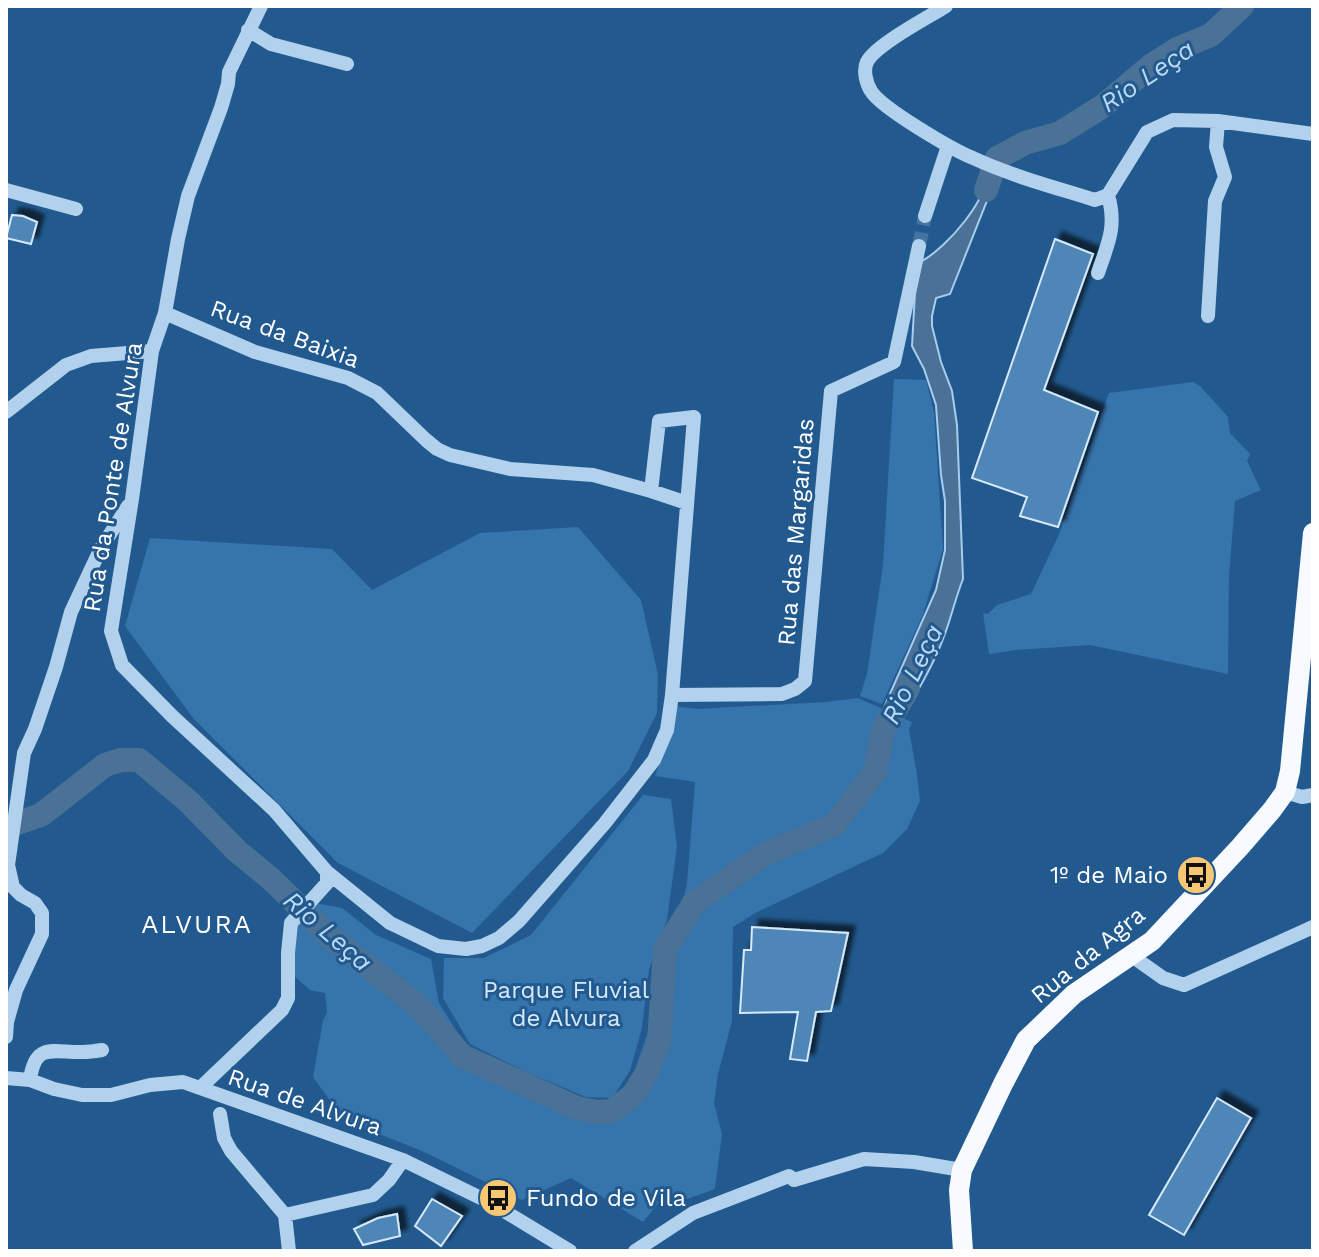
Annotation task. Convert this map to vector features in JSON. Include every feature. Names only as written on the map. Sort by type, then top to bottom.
[{"type":"main road","name":"Rua da Agra","points":[[963,1251],[959,1190],[962,1170],[1026,1040],[1074,994],[1152,941],[1240,847],[1285,792],[1307,656],[1313,533]]},
{"type":"street","name":"Rua da Ponte de Alvura","points":[[261,6],[229,72],[221,108],[188,196],[165,313],[152,351],[111,631],[122,665],[274,810],[327,872],[390,923],[438,946],[466,949],[482,946],[499,938],[533,906],[605,823],[654,760],[667,730],[694,417],[659,421],[651,491]]},
{"type":"street","points":[[946,6],[872,54],[865,67],[865,75],[871,91],[882,103],[973,159],[1095,200],[1108,195],[1147,132],[1173,120],[1218,121],[1313,134]]},
{"type":"street","points":[[248,30],[271,44],[347,64]]},
{"type":"street","points":[[1208,316],[1215,201],[1225,177],[1216,147],[1218,121]]},
{"type":"street","points":[[925,216],[948,146]]},
{"type":"street","points":[[6,190],[76,209]]},
{"type":"street","points":[[1098,273],[1112,225],[1113,213],[1108,195]]},
{"type":"street","name":"Rua das Margaridas","points":[[672,695],[782,694],[805,681],[831,391],[894,362],[919,246]]},
{"type":"street","name":"Rua da Baixia","points":[[165,313],[255,352],[348,378],[377,393],[426,440],[450,455],[510,469],[593,475],[687,503]]},
{"type":"street","points":[[6,412],[66,365],[91,356],[152,351]]},
{"type":"street","points":[[6,1037],[16,990],[42,934],[42,913],[35,903],[13,887],[8,865],[24,753],[56,667],[71,612],[101,548],[132,499]]},
{"type":"street","points":[[1285,792],[1302,797],[1313,795]]},
{"type":"street","points":[[200,1088],[282,1010],[288,998],[291,923],[327,883],[327,872]]},
{"type":"street","points":[[1132,956],[1163,978],[1184,985],[1313,927]]},
{"type":"street","points":[[30,1080],[35,1059],[44,1054],[58,1050],[102,1050]]},
{"type":"street","name":"Rua de Alvura","points":[[6,1078],[30,1080],[82,1095],[111,1095],[150,1085],[183,1082],[403,1160],[491,1203],[570,1251]]},
{"type":"street","points":[[220,1114],[224,1138],[231,1151],[285,1215],[289,1251]]},
{"type":"street","points":[[635,1251],[693,1213],[789,1176],[794,1180],[864,1159],[914,1162],[962,1170]]},
{"type":"street","points":[[285,1215],[373,1195],[403,1160]]},
{"type":"green space","points":[[894,379],[926,380],[934,412],[943,549],[922,617],[882,704],[860,696],[867,674],[883,565]]},
{"type":"green space","points":[[1193,382],[1228,417],[1230,433],[1250,454],[1247,461],[1261,490],[1235,501],[1229,576],[1228,674],[1090,645],[989,654],[983,613],[988,614],[997,605],[1031,594],[1060,532],[1109,393]]},
{"type":"green space","points":[[578,527],[641,600],[658,675],[657,713],[628,771],[472,933],[338,863],[193,718],[125,626],[150,538],[332,549],[372,590],[480,533]]},
{"type":"green space","points":[[858,698],[912,722],[909,730],[920,801],[907,829],[883,853],[757,912],[733,927],[732,1021],[714,1103],[722,1134],[713,1190],[678,1202],[660,1201],[643,1222],[571,1178],[522,1200],[422,1151],[344,1120],[313,1077],[327,1012],[325,993],[310,990],[291,973],[294,924],[315,903],[342,908],[376,935],[431,959],[439,1003],[467,1048],[577,1100],[606,1104],[628,1089],[648,1032],[664,942],[681,908],[687,884],[695,782],[655,776],[670,732],[674,706],[697,709]]},
{"type":"green space","name":"Parque Fluvial de Alvura","points":[[643,795],[671,799],[677,847],[667,920],[649,970],[642,1028],[630,1071],[612,1098],[586,1097],[470,1044],[443,998],[444,958],[484,958],[531,935]]},
{"type":"water","points":[[986,168],[998,173],[950,294],[936,298],[932,316],[941,362],[952,391],[957,425],[963,579],[939,650],[895,728],[885,705],[936,590],[945,550],[945,501],[936,405],[924,369],[912,346],[915,293],[922,261],[954,234],[975,207],[986,180]]},
{"type":"building","points":[[12,215],[37,222],[31,244],[6,238]]},
{"type":"building","points":[[1055,239],[1093,254],[1044,390],[1098,412],[1058,527],[1020,516],[1027,497],[972,478]]},
{"type":"building","points":[[752,927],[848,933],[831,1011],[816,1012],[807,1061],[790,1059],[798,1012],[740,1013],[744,950],[751,950]]},
{"type":"building","points":[[1217,1098],[1251,1118],[1184,1235],[1149,1215]]},
{"type":"building","points":[[432,1199],[462,1216],[441,1246],[415,1226]]},
{"type":"building","points":[[397,1214],[400,1236],[363,1245],[354,1229],[378,1218]]},
{"type":"waterway","name":"Rio Leça","points":[[986,190],[997,158],[1025,143],[1060,133],[1103,106],[1152,65],[1177,49],[1211,35],[1242,6]]},
{"type":"waterway","name":"Rio Leça","points":[[6,827],[41,815],[105,765],[121,760],[139,760],[188,801],[328,935],[412,1001],[462,1056],[577,1108],[612,1111],[633,1095],[647,1073],[659,1042],[665,949],[694,903],[765,854],[834,825],[875,772],[883,730],[908,689]]},
{"type":"tunnel","points":[[919,246],[925,216]]},
{"type":"place","name":"1º de Maio","points":[[1196,875]]},
{"type":"place","name":"Fundo de Vila","points":[[498,1198]]},
{"type":"district","name":"ALVURA","points":[[197,924]]}]
